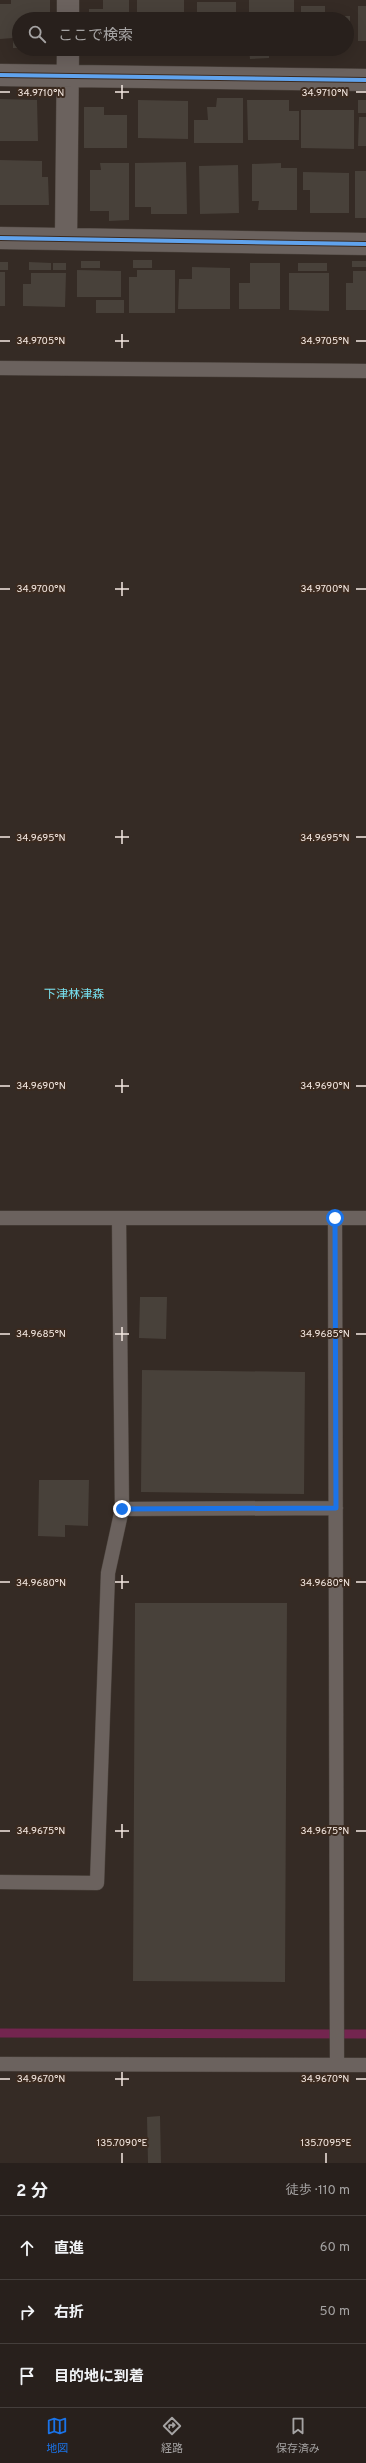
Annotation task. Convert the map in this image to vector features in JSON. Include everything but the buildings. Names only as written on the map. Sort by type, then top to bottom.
[{"type":"street","points":[[68,0],[68,12]]},
{"type":"street","points":[[66,238],[68,56]]},
{"type":"street","points":[[0,75],[366,80]]},
{"type":"street","points":[[0,238],[66,238],[103,241],[366,244]]},
{"type":"lane","points":[[0,368],[366,370]]},
{"type":"lane","points":[[0,1218],[366,1218]]},
{"type":"lane","points":[[0,1882],[97,1883],[108,1573],[122,1509],[119,1218]]},
{"type":"lane","points":[[335,1218],[337,2065]]},
{"type":"lane","points":[[122,1509],[336,1508]]},
{"type":"lane","points":[[0,2064],[366,2065]]},
{"type":"waterway","points":[[0,2033],[366,2034]]},
{"type":"cycle path","points":[[0,75],[366,80]]},
{"type":"cycle path","points":[[0,238],[366,244]]},
{"type":"district","name":"下津林津森","points":[[74,994]]},
{"type":"route","points":[[122,1509],[336,1508],[335,1218]]}]
